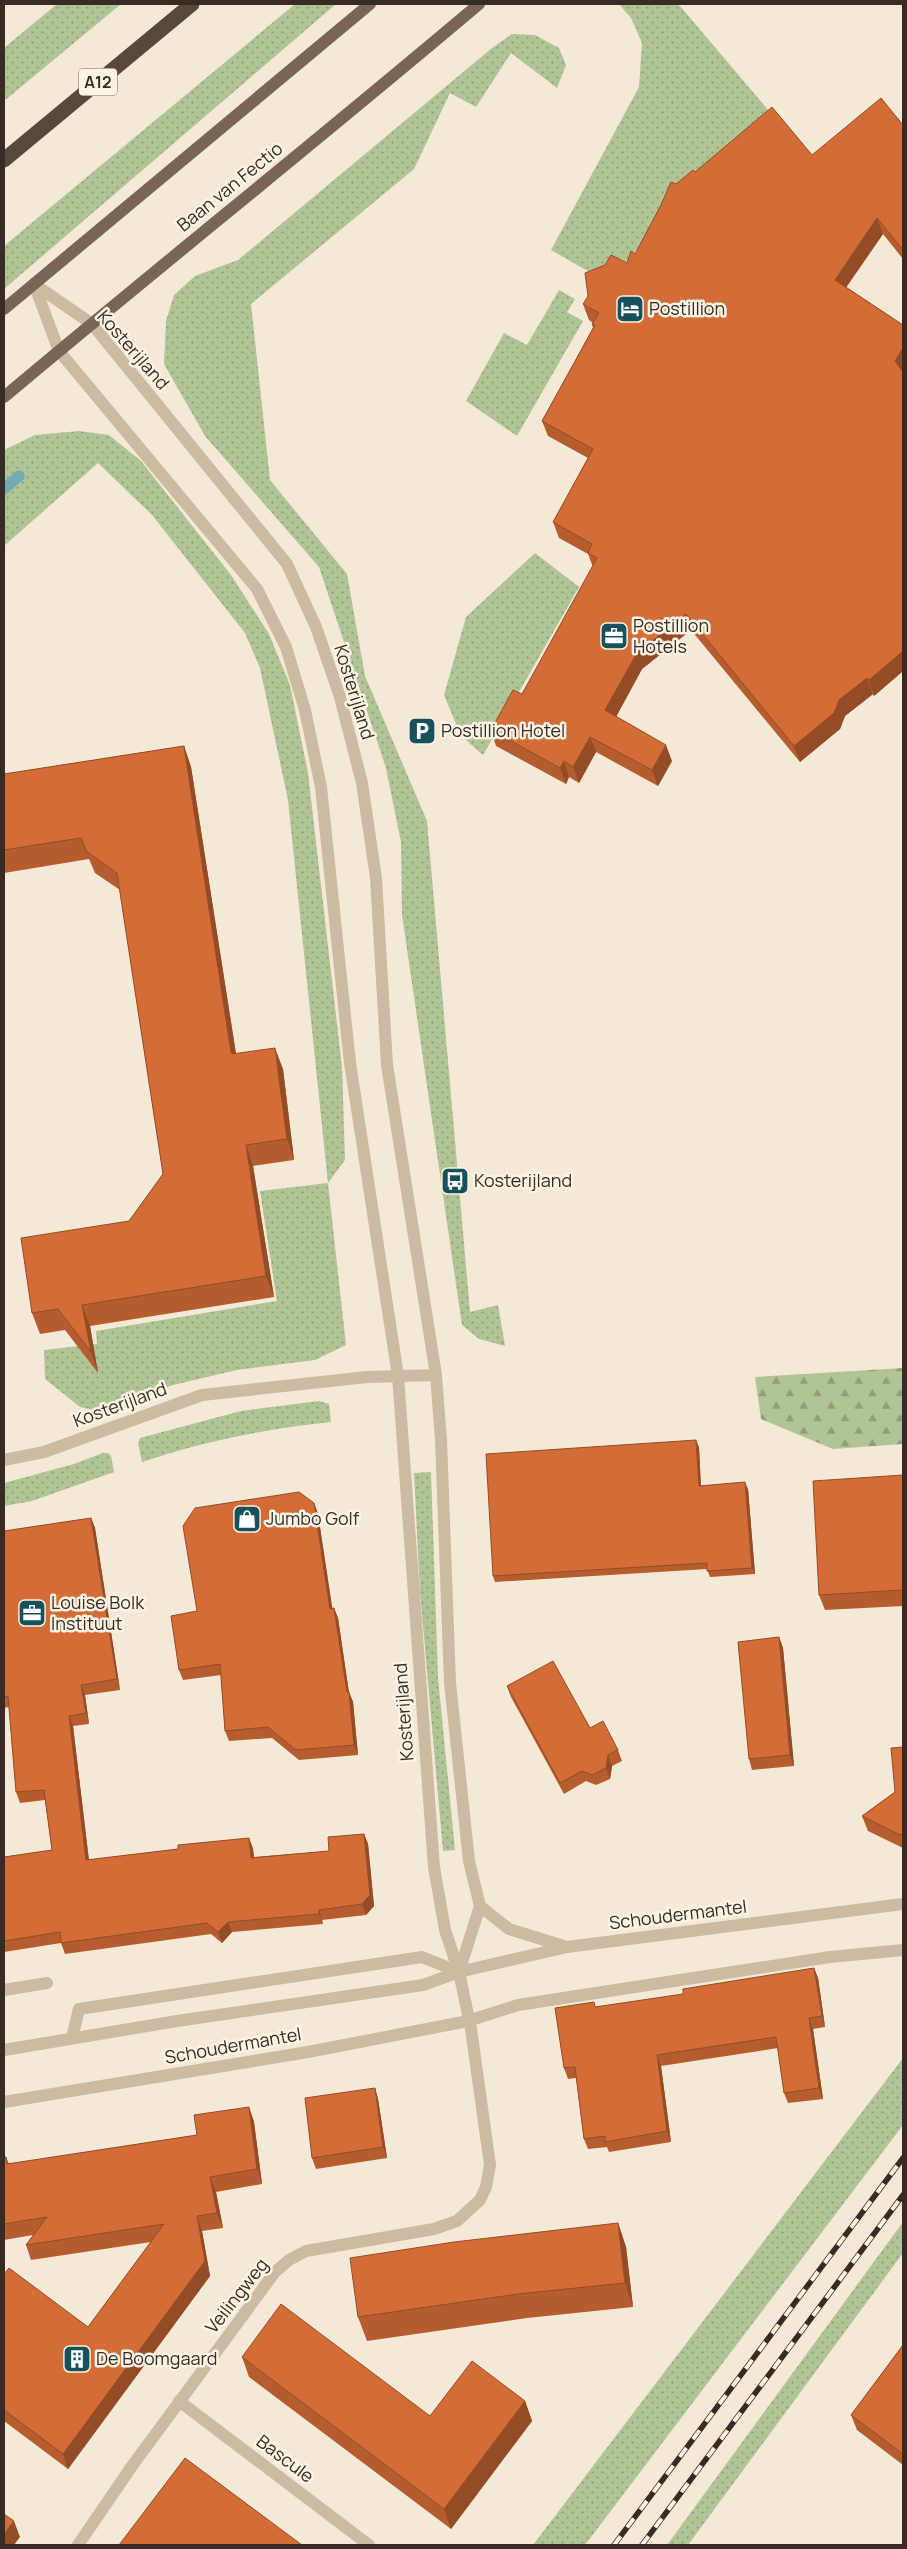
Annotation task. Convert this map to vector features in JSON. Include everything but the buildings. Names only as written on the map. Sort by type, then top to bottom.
[{"type":"highway","name":"A12","points":[[4,160],[192,4]]},
{"type":"main road","points":[[4,309],[370,4]]},
{"type":"main road","name":"Baan van Fectio","points":[[4,397],[339,122],[478,4]]},
{"type":"street","name":"Kosterijland","points":[[34,284],[92,324],[287,564],[316,628],[340,697],[362,783],[376,878],[386,1065],[436,1375],[441,1440],[450,1683],[469,1861],[480,1906]]},
{"type":"street","name":"Kosterijland","points":[[34,284],[59,351],[257,588],[286,647],[305,710],[321,788],[350,1063],[398,1376],[401,1445],[434,1867],[445,1930],[458,1972]]},
{"type":"street","name":"Kosterijland","points":[[4,1460],[44,1452],[202,1395],[367,1377],[436,1375]]},
{"type":"street","name":"Schoudermantel","points":[[4,2050],[423,1985],[458,1972],[567,1947],[903,1904]]},
{"type":"street","points":[[468,2021],[458,1972],[480,1906],[509,1929],[567,1947]]},
{"type":"street","name":"Schoudermantel","points":[[4,2102],[308,2052],[468,2021],[518,2005],[830,1957],[903,1950]]},
{"type":"street","points":[[72,2038],[79,2009],[422,1957],[458,1972]]},
{"type":"street","points":[[4,1990],[48,1983]]},
{"type":"street","name":"Veilingweg","points":[[78,2545],[132,2466],[275,2272],[289,2260],[306,2251],[434,2229],[457,2221],[480,2200],[486,2188],[490,2165],[468,2021]]},
{"type":"street","name":"Bascule","points":[[179,2401],[370,2545]]},
{"type":"green space","points":[[57,4],[121,4],[4,101],[4,48]]},
{"type":"green space","points":[[295,4],[336,4],[4,289],[4,246]]},
{"type":"green space","points":[[619,4],[675,4],[680,6],[775,118],[676,196],[629,260],[607,272],[593,274],[551,250],[639,87],[642,43],[631,18]]},
{"type":"green space","points":[[512,34],[535,35],[559,48],[566,65],[557,88],[511,53],[476,107],[450,93],[414,169],[251,304],[270,480],[347,574],[365,676],[427,821],[470,1312],[498,1305],[505,1346],[479,1339],[462,1325],[402,915],[401,842],[386,768],[319,567],[205,436],[164,364],[166,321],[174,295],[195,276],[238,260],[492,48]]},
{"type":"green space","points":[[559,290],[575,299],[567,312],[583,321],[517,436],[466,401],[504,333],[527,345]]},
{"type":"green space","points":[[79,431],[109,435],[141,461],[231,575],[269,634],[290,685],[308,773],[342,1067],[345,1160],[328,1183],[288,800],[260,668],[245,633],[152,515],[98,463],[4,546],[4,450],[35,435]]},
{"type":"green space","points":[[535,553],[579,587],[483,755],[461,736],[444,695],[466,617]]},
{"type":"green space","points":[[328,1183],[346,1345],[315,1360],[237,1370],[173,1385],[99,1411],[80,1407],[45,1379],[44,1350],[97,1344],[96,1331],[277,1301],[260,1191]]},
{"type":"green space","points":[[903,1368],[903,1444],[833,1449],[761,1419],[755,1377]]},
{"type":"green space","points":[[319,1401],[329,1404],[331,1422],[282,1428],[235,1437],[188,1448],[142,1462],[138,1443],[140,1438],[241,1411]]},
{"type":"green space","points":[[103,1453],[108,1453],[111,1456],[114,1472],[32,1501],[4,1506],[4,1483],[74,1464]]},
{"type":"green space","points":[[431,1472],[438,1678],[455,1850],[443,1851],[420,1592],[414,1473]]},
{"type":"green space","points":[[903,2058],[903,2125],[585,2545],[533,2545]]},
{"type":"green space","points":[[903,2222],[903,2253],[688,2545],[667,2545]]},
{"type":"waterway","points":[[4,489],[19,476]]},
{"type":"railway","points":[[614,2545],[903,2158]]},
{"type":"railway","points":[[642,2545],[903,2195]]},
{"type":"place","name":"Postillion","points":[[630,309]]},
{"type":"place","name":"Postillion Hotels","points":[[614,636]]},
{"type":"place","name":"Postillion Hotel","points":[[422,731]]},
{"type":"place","name":"Kosterijland","points":[[455,1181]]},
{"type":"place","name":"Jumbo Golf","points":[[247,1519]]},
{"type":"place","name":"Louise Bolk Instituut","points":[[32,1613]]},
{"type":"place","name":"De Boomgaard","points":[[77,2359]]}]
